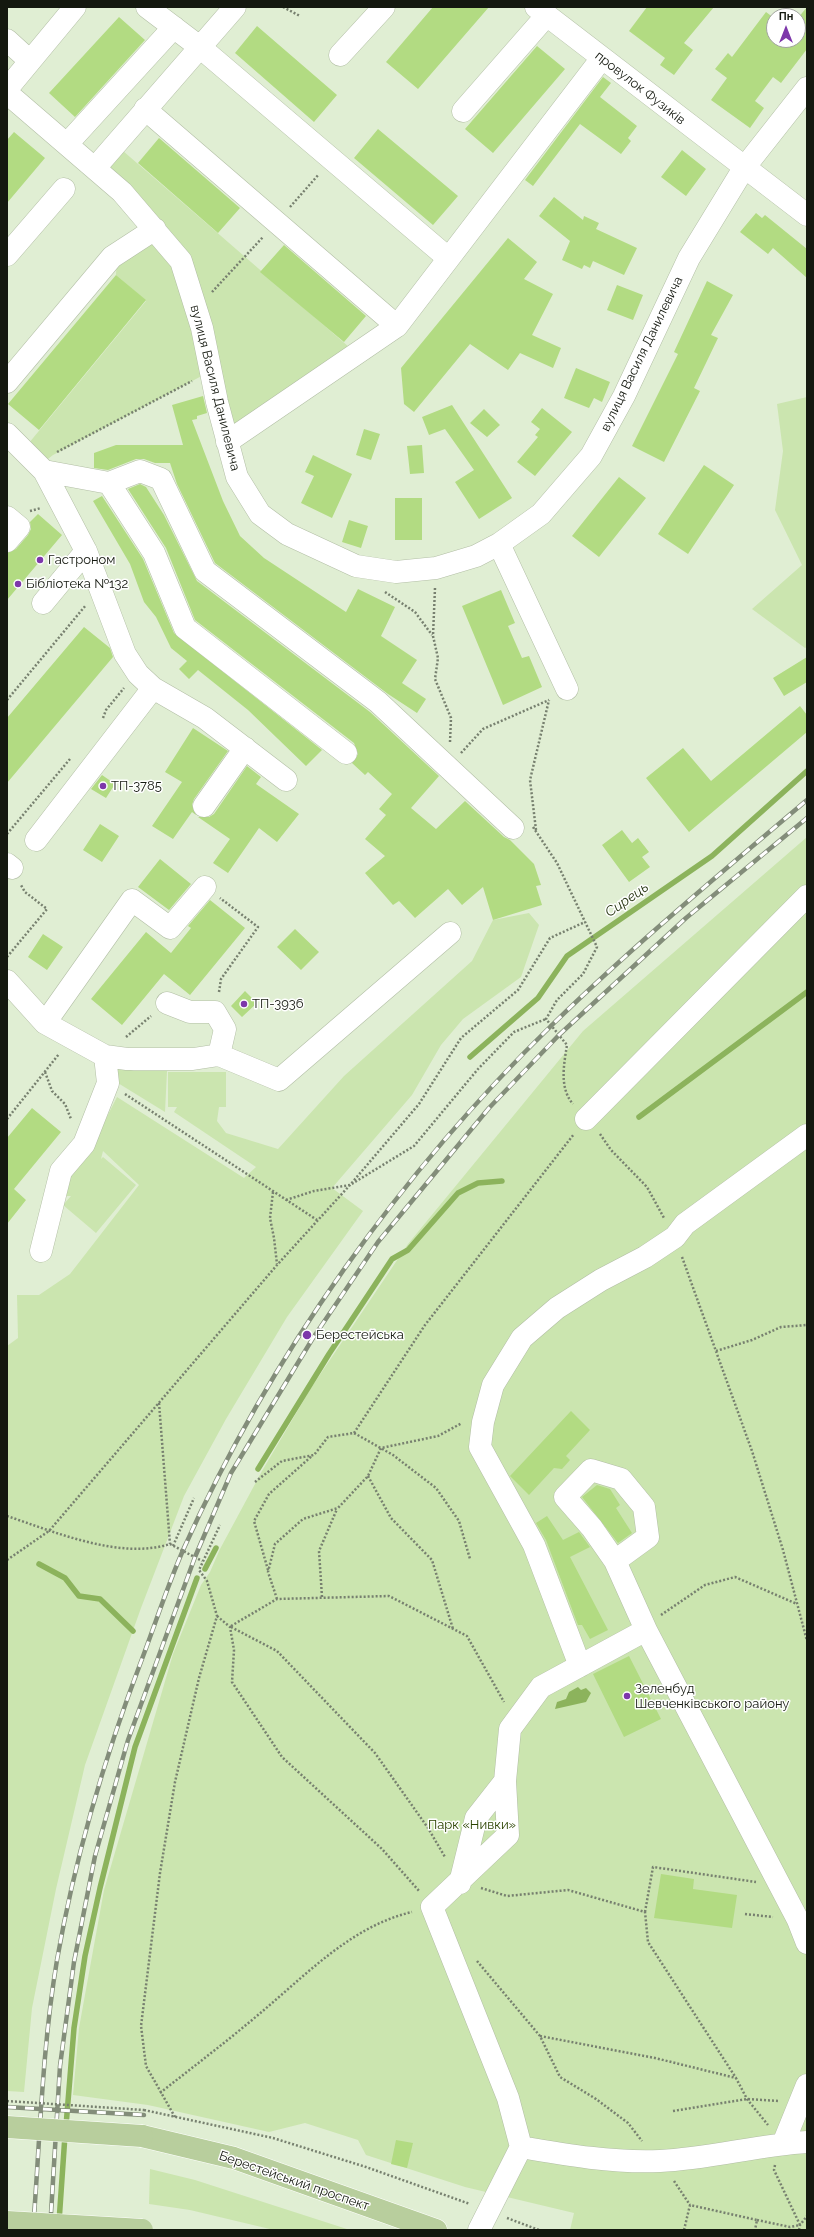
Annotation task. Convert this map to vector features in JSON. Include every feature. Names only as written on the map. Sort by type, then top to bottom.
[{"type":"main road","name":"Берестейський проспект","points":[[7,2127],[142,2136],[234,2158],[436,2230]]},
{"type":"main road","points":[[7,2222],[142,2230]]},
{"type":"street","points":[[7,89],[76,7]]},
{"type":"street","points":[[147,7],[201,48],[448,258]]},
{"type":"street","points":[[95,168],[201,48],[235,7]]},
{"type":"street","points":[[340,55],[384,7]]},
{"type":"street","points":[[463,111],[542,11]]},
{"type":"street","name":"провулок Фузиків","points":[[542,11],[807,215]]},
{"type":"street","points":[[67,144],[174,28]]},
{"type":"street","points":[[7,40],[30,61]]},
{"type":"street","points":[[227,442],[397,326],[602,58]]},
{"type":"street","name":"вулиця Василя Данилевича","points":[[7,93],[122,192],[181,261],[202,328],[227,442],[237,477],[260,514],[287,534],[356,566],[396,572],[436,568],[476,556],[499,544],[541,514],[591,456],[624,396],[689,258],[744,168],[807,88]]},
{"type":"street","points":[[146,109],[397,326]]},
{"type":"street","points":[[7,255],[64,189]]},
{"type":"street","points":[[7,382],[112,257],[155,229]]},
{"type":"street","points":[[7,434],[42,468],[86,551],[125,654],[145,681],[205,718],[286,780]]},
{"type":"street","points":[[42,468],[109,483],[140,471],[161,479],[205,571],[378,702],[513,828]]},
{"type":"street","points":[[109,483],[154,553],[185,628],[346,753]]},
{"type":"street","points":[[7,517],[19,528],[7,541]]},
{"type":"street","points":[[499,544],[558,694]]},
{"type":"street","points":[[43,603],[86,551]]},
{"type":"street","points":[[36,840],[145,681]]},
{"type":"street","points":[[204,806],[245,748]]},
{"type":"street","points":[[46,1023],[132,900],[170,928],[205,887]]},
{"type":"street","points":[[586,1119],[807,896]]},
{"type":"street","points":[[7,981],[46,1023],[105,1056],[193,1060],[219,1055],[279,1080],[450,933]]},
{"type":"street","points":[[167,1003],[190,1012],[215,1012],[225,1029],[219,1055]]},
{"type":"street","points":[[41,1251],[61,1171],[84,1144],[108,1083],[105,1056]]},
{"type":"street","points":[[580,1666],[534,1545],[480,1447],[483,1422],[493,1385],[522,1338],[563,1304],[601,1280],[645,1257],[675,1237],[685,1224],[807,1135]]},
{"type":"street","points":[[615,1561],[646,1630],[798,1920],[807,1943]]},
{"type":"street","points":[[484,2221],[521,2147],[508,2098],[432,1907],[508,1835],[505,1781],[510,1729],[541,1687],[646,1630]]},
{"type":"street","points":[[460,1882],[476,1818],[505,1781]]},
{"type":"street","points":[[783,2144],[803,2094]]},
{"type":"street","points":[[521,2147],[587,2159],[659,2161],[712,2156],[783,2144],[807,2142]]},
{"type":"path","points":[[283,7],[300,16]]},
{"type":"path","points":[[42,468],[53,455],[211,371]]},
{"type":"path","points":[[436,568],[433,636],[438,658],[436,679],[451,718],[450,742],[460,753],[483,729],[558,694]]},
{"type":"path","points":[[7,700],[100,587]]},
{"type":"path","points":[[415,612],[433,636]]},
{"type":"path","points":[[101,723],[106,710],[145,681]]},
{"type":"path","points":[[286,1200],[314,1191],[350,1185],[414,1146],[478,1069],[514,1032],[546,1019],[557,1000],[583,974],[597,947],[557,863],[536,831],[530,780],[558,694]]},
{"type":"path","points":[[7,834],[71,758]]},
{"type":"path","points":[[205,887],[258,927],[221,979],[215,1012]]},
{"type":"path","points":[[7,957],[46,909],[25,892]]},
{"type":"path","points":[[7,1560],[49,1531],[277,1265],[350,1185],[420,1104],[461,1038],[518,990],[550,938],[585,922]]},
{"type":"path","points":[[105,1056],[167,1003]]},
{"type":"path","points":[[546,1019],[567,1045],[563,1072],[568,1098],[586,1119],[595,1126],[611,1150],[647,1187],[675,1237],[752,1451],[783,1550],[796,1604],[807,1641]]},
{"type":"path","points":[[7,1119],[73,1038]]},
{"type":"path","points":[[45,1072],[52,1091],[65,1104],[75,1129],[84,1144]]},
{"type":"path","points":[[129,1097],[317,1220]]},
{"type":"path","points":[[354,1433],[424,1326],[586,1119]]},
{"type":"path","points":[[273,1192],[270,1218],[277,1265]]},
{"type":"path","points":[[716,1352],[752,1340],[780,1327],[807,1325]]},
{"type":"path","points":[[159,1403],[171,1545]]},
{"type":"path","points":[[381,1448],[438,1436],[465,1421]]},
{"type":"path","points":[[277,1599],[254,1521],[269,1494],[314,1455],[328,1437],[354,1433],[393,1455],[436,1488],[459,1521],[470,1559]]},
{"type":"path","points":[[322,1597],[319,1551],[338,1508],[368,1476],[381,1448]]},
{"type":"path","points":[[255,1482],[282,1462],[314,1455]]},
{"type":"path","points":[[368,1476],[391,1518],[432,1560],[454,1629]]},
{"type":"path","points":[[171,1545],[194,1498]]},
{"type":"path","points":[[268,1572],[275,1544],[303,1519],[338,1508]]},
{"type":"path","points":[[7,1516],[49,1531],[114,1548],[154,1549],[171,1545],[202,1561]]},
{"type":"path","points":[[175,2117],[146,2066],[141,2026],[160,1873],[175,1782],[199,1678],[217,1616],[207,1581],[199,1570],[220,1525]]},
{"type":"path","points":[[646,1630],[662,1613],[705,1585],[735,1577],[796,1604]]},
{"type":"path","points":[[230,1627],[277,1599],[389,1596],[467,1636],[506,1707],[510,1729]]},
{"type":"path","points":[[217,1616],[230,1627],[277,1651],[375,1754],[428,1828],[460,1882],[507,1896],[568,1890],[645,1912]]},
{"type":"path","points":[[160,2093],[257,2016],[331,1952],[391,1917],[432,1907],[382,1849],[282,1757],[232,1682],[234,1650],[230,1627]]},
{"type":"path","points":[[780,1886],[653,1867],[645,1912],[648,1942],[736,2078],[747,2099],[783,2144],[774,2170],[800,2225]]},
{"type":"path","points":[[476,1960],[540,2036],[560,2077],[596,2099],[628,2123],[659,2161],[690,2205],[790,2228],[800,2225]]},
{"type":"path","points":[[540,2036],[655,2058],[736,2078]]},
{"type":"path","points":[[673,2111],[747,2099],[803,2094]]},
{"type":"path","points":[[7,2101],[144,2110],[273,2138],[366,2167],[484,2221],[539,2230]]},
{"type":"path","points":[[684,2230],[690,2205]]},
{"type":"path","points":[[799,2230],[800,2225],[807,2216]]},
{"type":"path","points":[[754,2230],[757,2220]]},
{"type":"green space","points":[[115,144],[357,354],[230,440],[211,371],[53,455],[39,466],[24,449],[146,301],[116,275],[117,254],[148,234],[95,168]]},
{"type":"green space","points":[[807,397],[807,647],[805,648],[752,609],[802,565],[775,510],[783,451],[777,404]]},
{"type":"green space","name":"Парк «Нивки»","points":[[807,837],[807,2230],[570,2230],[574,2213],[465,2187],[366,2155],[358,2140],[305,2123],[269,2132],[148,2105],[73,2095],[79,2028],[104,1890],[173,1654],[201,1585],[210,1572],[220,1549],[262,1471],[311,1388],[408,1244],[583,1031]]},
{"type":"green space","points":[[529,913],[539,925],[521,977],[463,1019],[441,1045],[412,1095],[332,1188],[363,1211],[287,1317],[226,1419],[184,1496],[141,1608],[85,1765],[56,1889],[32,2008],[24,2092],[7,2091],[7,1346],[18,1338],[17,1295],[39,1295],[70,1274],[139,1185],[103,1151],[101,1159],[103,1157],[136,1185],[96,1233],[63,1205],[71,1196],[65,1196],[62,1188],[93,1144],[117,1097],[244,1178],[256,1167],[174,1112],[177,1107],[168,1107],[168,1072],[226,1072],[226,1107],[219,1107],[217,1121],[226,1133],[278,1149],[344,1076],[472,961],[493,920]]},
{"type":"green space","points":[[119,1067],[134,1071],[167,1071],[165,1112],[113,1080]]},
{"type":"green space","points":[[150,2169],[195,2180],[350,2230],[274,2230],[190,2210],[149,2204]]},
{"type":"shaded area","points":[[578,1687],[581,1690],[586,1688],[591,1693],[586,1702],[555,1709],[557,1702],[566,1699],[569,1692]]},
{"type":"building","points":[[433,7],[489,7],[418,89],[386,62]]},
{"type":"building","points":[[647,7],[714,7],[684,43],[693,50],[674,75],[660,65],[665,58],[629,31]]},
{"type":"building","points":[[807,7],[807,49],[781,83],[773,77],[755,101],[764,108],[750,128],[711,100],[727,78],[715,69],[728,53],[732,57],[766,12],[766,48],[806,48]]},
{"type":"building","points":[[119,17],[145,40],[75,117],[49,93]]},
{"type":"building","points":[[257,26],[337,95],[314,122],[235,53]]},
{"type":"building","points":[[537,46],[565,69],[493,153],[465,129]]},
{"type":"building","points":[[603,77],[611,83],[600,97],[637,126],[628,138],[631,141],[621,154],[580,124],[533,186],[525,180]]},
{"type":"building","points":[[378,129],[458,196],[433,225],[354,158]]},
{"type":"building","points":[[14,132],[45,158],[7,203],[7,140]]},
{"type":"building","points":[[159,138],[240,208],[218,233],[138,163]]},
{"type":"building","points":[[682,150],[706,169],[686,196],[661,177]]},
{"type":"building","points":[[554,197],[583,220],[584,216],[599,223],[596,229],[637,248],[624,275],[593,261],[590,268],[584,265],[582,269],[562,260],[570,241],[539,216]]},
{"type":"building","points":[[756,213],[762,218],[765,215],[807,249],[807,278],[773,248],[768,254],[740,232]]},
{"type":"building","points":[[508,238],[537,262],[524,279],[553,294],[532,335],[561,348],[553,368],[520,353],[508,370],[470,344],[414,412],[404,404],[401,368]]},
{"type":"building","points":[[284,245],[366,316],[344,342],[260,272]]},
{"type":"building","points":[[116,275],[146,300],[39,430],[8,404]]},
{"type":"building","points":[[707,281],[733,295],[711,335],[718,338],[694,388],[700,391],[664,462],[632,446],[678,354],[674,352]]},
{"type":"building","points":[[617,285],[643,295],[633,320],[607,310]]},
{"type":"building","points":[[576,368],[610,382],[602,402],[594,398],[589,408],[564,398]]},
{"type":"building","points":[[203,396],[207,413],[197,416],[197,419],[192,420],[223,501],[240,536],[264,558],[346,612],[358,589],[395,607],[381,636],[417,660],[402,683],[426,699],[417,713],[388,694],[215,563],[177,484],[170,463],[155,463],[144,459],[136,459],[108,470],[94,468],[94,453],[116,445],[183,445],[172,405]]},
{"type":"building","points":[[452,405],[512,498],[479,519],[455,482],[474,470],[445,429],[429,435],[422,417]]},
{"type":"building","points":[[542,408],[572,432],[535,476],[517,462],[538,437],[535,435],[540,429],[531,422]]},
{"type":"building","points":[[484,409],[500,425],[487,437],[470,423]]},
{"type":"building","points":[[364,429],[380,434],[371,460],[356,455]]},
{"type":"building","points":[[422,445],[424,473],[410,474],[407,446]]},
{"type":"building","points":[[313,455],[352,474],[332,518],[301,503],[314,476],[305,472]]},
{"type":"building","points":[[704,465],[734,485],[688,554],[658,534]]},
{"type":"building","points":[[619,477],[646,498],[599,557],[572,536]]},
{"type":"building","points":[[140,484],[146,487],[164,515],[197,581],[370,712],[439,776],[411,808],[436,829],[465,801],[504,837],[510,840],[534,864],[541,885],[536,886],[542,905],[493,920],[483,887],[462,905],[448,889],[415,918],[399,901],[393,905],[365,873],[385,856],[365,839],[386,815],[379,809],[392,794],[368,772],[365,775],[352,763],[358,754],[354,743],[195,620],[166,548],[128,489]]},
{"type":"building","points":[[102,496],[143,559],[174,633],[322,750],[306,766],[248,710],[198,670],[189,679],[179,669],[187,661],[171,648],[156,617],[144,602],[130,564],[93,501]]},
{"type":"building","points":[[395,498],[422,498],[422,540],[395,540]]},
{"type":"building","points":[[38,514],[62,535],[7,600],[7,553],[16,549],[28,535],[31,529],[30,522]]},
{"type":"building","points":[[349,520],[368,526],[361,548],[342,542]]},
{"type":"building","points":[[501,590],[515,623],[508,626],[522,658],[529,656],[542,687],[503,705],[462,606]]},
{"type":"building","points":[[84,627],[110,648],[113,657],[7,783],[7,718]]},
{"type":"building","points":[[807,657],[807,682],[784,696],[773,678]]},
{"type":"building","points":[[800,706],[807,715],[807,732],[689,832],[646,778],[683,748],[711,781]]},
{"type":"building","points":[[193,728],[228,751],[194,799],[192,805],[196,815],[192,812],[173,839],[152,826],[182,782],[165,772]]},
{"type":"building","points":[[247,766],[261,777],[256,784],[299,814],[277,842],[259,828],[228,873],[213,863],[230,839],[198,817],[209,817],[214,814]]},
{"type":"building","name":"ТП-3785","points":[[102,775],[115,784],[106,798],[91,789]]},
{"type":"building","points":[[100,824],[119,836],[102,862],[83,850]]},
{"type":"building","points":[[622,830],[632,843],[638,838],[649,852],[642,857],[650,867],[629,882],[602,845]]},
{"type":"building","points":[[160,859],[191,884],[169,910],[138,887]]},
{"type":"building","points":[[210,900],[245,928],[190,995],[164,974],[122,1025],[91,999],[146,932],[171,953],[191,928],[188,926]]},
{"type":"building","points":[[295,929],[319,952],[301,970],[277,947]]},
{"type":"building","points":[[43,934],[63,947],[47,970],[28,957]]},
{"type":"building","name":"ТП-3936","points":[[245,991],[257,1003],[242,1017],[231,1006]]},
{"type":"building","points":[[32,1108],[61,1132],[14,1189],[26,1200],[7,1224],[7,1138]]},
{"type":"building","points":[[571,1411],[590,1430],[566,1456],[570,1460],[562,1469],[554,1468],[529,1495],[510,1476]]},
{"type":"building","points":[[597,1485],[610,1489],[620,1505],[616,1508],[632,1533],[618,1543],[582,1497]]},
{"type":"building","points":[[547,1516],[563,1540],[579,1532],[590,1547],[570,1557],[608,1630],[590,1639],[582,1625],[578,1625],[546,1540],[536,1523]]},
{"type":"building","name":"Зеленбуд Шевченківського району","points":[[629,1656],[661,1719],[624,1737],[593,1674]]},
{"type":"building","points":[[661,1874],[694,1879],[693,1889],[737,1895],[732,1928],[654,1918]]},
{"type":"building","points":[[396,2140],[413,2143],[407,2168],[391,2164]]},
{"type":"waterway","name":"Сирець","points":[[470,1057],[538,998],[567,956],[712,856],[807,771]]},
{"type":"waterway","points":[[639,1117],[807,992]]},
{"type":"waterway","points":[[258,1469],[329,1354],[392,1259],[408,1250],[458,1193],[478,1183],[502,1181]]},
{"type":"waterway","points":[[205,1569],[216,1548]]},
{"type":"waterway","points":[[39,1564],[65,1578],[79,1596],[100,1599],[133,1631]]},
{"type":"waterway","points":[[66,2126],[74,2028],[85,1956],[100,1888],[135,1747],[197,1578]]},
{"type":"waterway","points":[[59,2222],[65,2135]]},
{"type":"railway","points":[[33,2230],[42,2095],[52,1993],[64,1921],[82,1845],[92,1807],[116,1732],[167,1589],[184,1548],[218,1476],[257,1406],[299,1337],[344,1269],[393,1204],[444,1141],[497,1081],[553,1024],[678,910],[807,800]]},
{"type":"railway","points":[[50,2230],[60,2066],[74,1962],[95,1856],[128,1740],[195,1557],[231,1473],[313,1338],[378,1242],[489,1108],[559,1035],[686,918],[807,818]]},
{"type":"railway","points":[[7,2107],[144,2115]]},
{"type":"railway","points":[[7,2121],[143,2130]]},
{"type":"place","name":"Гастроном","points":[[40,560]]},
{"type":"place","name":"Бібліотека №132","points":[[18,584]]},
{"type":"place","name":"ТП-3785","points":[[103,786]]},
{"type":"place","name":"ТП-3936","points":[[244,1004]]},
{"type":"place","name":"Берестейська","points":[[307,1335]]},
{"type":"place","name":"Зеленбуд Шевченківського району","points":[[627,1696]]}]
